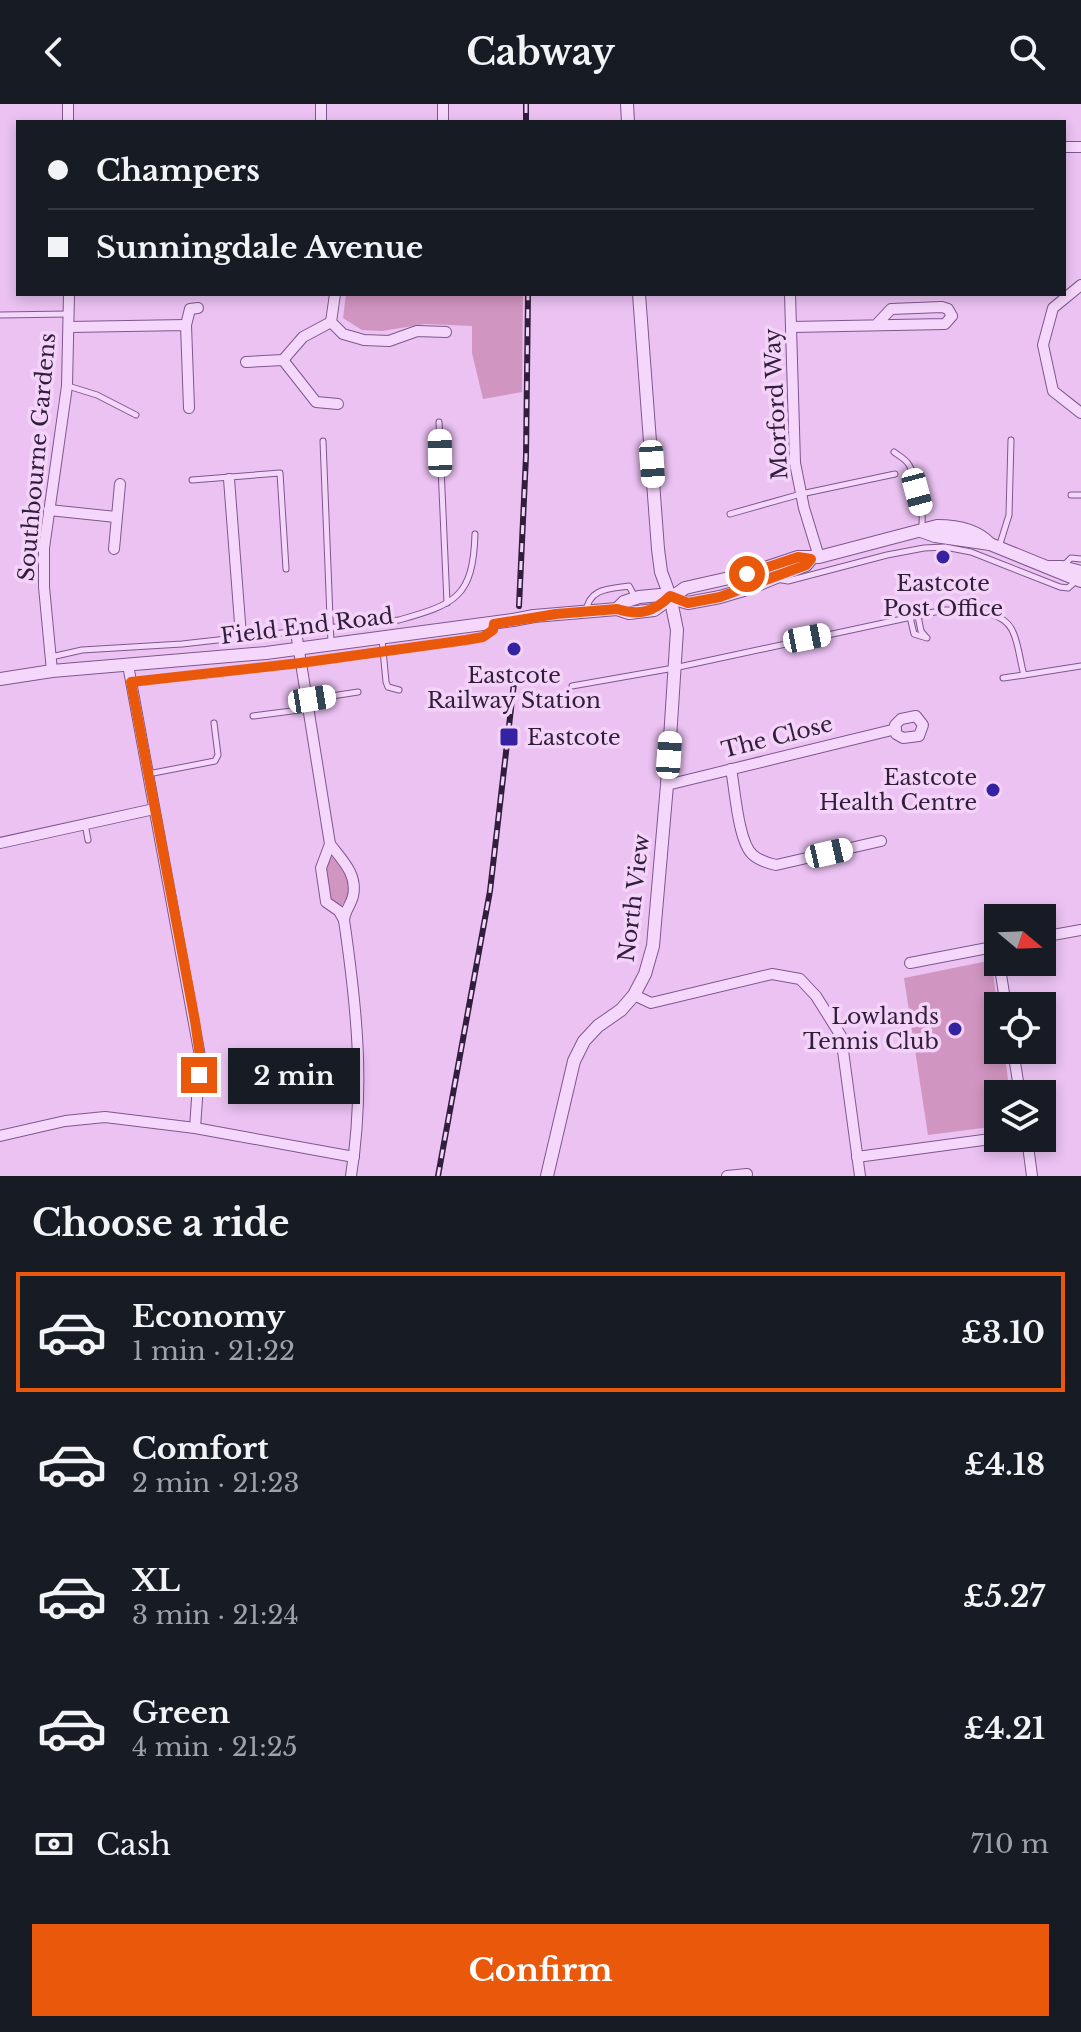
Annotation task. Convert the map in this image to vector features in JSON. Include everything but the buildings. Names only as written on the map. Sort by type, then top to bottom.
[{"type":"street","points":[[1081,285],[1053,308],[1043,345],[1053,391],[1081,413]]},
{"type":"street","name":"Southbourne Gardens","points":[[52,671],[44,587],[44,548],[67,386],[69,296]]},
{"type":"street","points":[[331,322],[335,296]]},
{"type":"street","name":"North View","points":[[550,1175],[574,1061],[584,1041],[634,995],[645,974],[653,946],[677,630],[658,549],[639,296]]},
{"type":"street","name":"Morford Way","points":[[790,296],[795,463],[815,558]]},
{"type":"street","points":[[792,327],[945,324],[952,316],[948,309],[942,307],[900,307],[891,309],[876,325]]},
{"type":"street","points":[[189,408],[186,325],[190,309],[198,308]]},
{"type":"street","points":[[331,322],[343,334],[364,340],[389,341],[417,331],[446,332]]},
{"type":"street","points":[[246,362],[283,360],[303,337],[331,322]]},
{"type":"street","points":[[69,327],[186,325]]},
{"type":"street","points":[[283,360],[316,402],[338,404]]},
{"type":"street","points":[[229,479],[241,636]]},
{"type":"street","points":[[114,549],[120,484]]},
{"type":"street","points":[[49,510],[116,517]]},
{"type":"street","name":"Field End Road","points":[[0,679],[52,671],[331,644],[380,643],[418,633],[534,616],[617,609],[629,613],[654,610],[685,588],[738,576],[798,557],[815,558],[937,526],[955,527],[982,536],[994,546],[1056,567],[1057,573],[1080,578]]},
{"type":"street","name":"Field End Road","points":[[921,531],[972,547],[994,546]]},
{"type":"street","name":"Field End Road","points":[[617,609],[635,598],[670,596],[688,603],[740,592],[806,565],[815,558]]},
{"type":"street","points":[[296,632],[330,844],[321,868],[324,893],[326,902],[339,911],[344,920]]},
{"type":"street","points":[[128,665],[200,1056],[195,1128]]},
{"type":"street","name":"The Close","points":[[667,785],[896,729]]},
{"type":"street","points":[[731,769],[744,840],[750,853],[763,862],[776,865],[881,841]]},
{"type":"street","points":[[0,843],[154,809]]},
{"type":"street","points":[[330,844],[347,862],[353,896],[344,920],[358,1017],[360,1060],[359,1129],[351,1176]]},
{"type":"street","points":[[1056,934],[1081,930]]},
{"type":"street","points":[[910,963],[984,949]]},
{"type":"street","points":[[634,995],[651,1003],[772,974],[800,979],[816,996],[841,1036],[860,1176]]},
{"type":"street","points":[[0,1136],[65,1121],[105,1117],[195,1128],[354,1157]]},
{"type":"street","points":[[857,1157],[984,1140]]},
{"type":"street","points":[[1029,1152],[1032,1176]]},
{"type":"street","points":[[727,1176],[747,1174]]},
{"type":"lane","points":[[0,315],[69,314]]},
{"type":"lane","points":[[67,386],[97,395],[136,415]]},
{"type":"lane","points":[[439,422],[447,604]]},
{"type":"lane","points":[[994,546],[1009,515],[1011,440]]},
{"type":"lane","points":[[323,441],[331,644]]},
{"type":"lane","points":[[894,452],[911,469],[923,514],[921,531]]},
{"type":"lane","points":[[192,480],[280,473],[286,569]]},
{"type":"lane","points":[[730,514],[801,494],[895,474]]},
{"type":"lane","points":[[1071,495],[1081,495]]},
{"type":"lane","points":[[50,657],[64,652],[182,644],[411,617],[447,604],[458,595],[470,578],[475,534]]},
{"type":"lane","points":[[772,577],[788,581],[924,548],[972,547],[1060,587],[1068,588],[1080,578]]},
{"type":"lane","points":[[845,551],[850,565]]},
{"type":"lane","points":[[1056,567],[1071,558],[1081,559]]},
{"type":"lane","points":[[586,613],[590,598],[600,591],[629,586],[635,598]]},
{"type":"lane","points":[[572,686],[674,668],[944,610],[987,613],[1002,620],[1013,629],[1024,675]]},
{"type":"lane","points":[[910,617],[914,634],[927,638],[921,631],[918,616]]},
{"type":"lane","points":[[411,617],[418,633]]},
{"type":"lane","points":[[374,622],[388,687],[399,690]]},
{"type":"lane","points":[[131,682],[300,663],[380,643],[483,637],[493,630],[494,624]]},
{"type":"lane","points":[[182,644],[183,659]]},
{"type":"lane","points":[[1003,678],[1081,666]]},
{"type":"lane","points":[[253,716],[358,692]]},
{"type":"lane","points":[[147,774],[215,761],[218,755],[214,723]]},
{"type":"lane","points":[[85,823],[88,840]]},
{"type":"shaded area","points":[[346,296],[523,296],[522,392],[483,399],[472,353],[472,326],[425,324],[382,331],[362,330],[343,318]]},
{"type":"shaded area","points":[[330,857],[336,857],[349,878],[350,896],[342,905],[329,901],[325,871]]},
{"type":"shaded area","name":"Lowlands Tennis Club","points":[[984,962],[984,976],[993,976],[996,992],[984,992],[984,1064],[1006,1064],[1008,1080],[984,1080],[984,1128],[928,1135],[904,978]]},
{"type":"railway","points":[[526,104],[526,120]]},
{"type":"railway","points":[[519,606],[526,456],[528,296]]},
{"type":"railway","points":[[438,1176],[490,891],[515,674]]},
{"type":"place","name":"Eastcote Post Office","points":[[943,557]]},
{"type":"place","name":"Eastcote Railway Station","points":[[514,649]]},
{"type":"place","name":"Eastcote","points":[[509,737]]},
{"type":"place","name":"Eastcote Health Centre","points":[[993,790]]},
{"type":"place","name":"Lowlands Tennis Club","points":[[955,1029]]},
{"type":"route","points":[[199,1075],[200,1056],[195,1021],[131,682],[466,640],[483,637],[493,630],[494,624],[534,616],[617,609],[629,613],[654,610],[670,596],[688,603],[740,592],[806,565],[811,559],[798,557],[747,574]]}]
